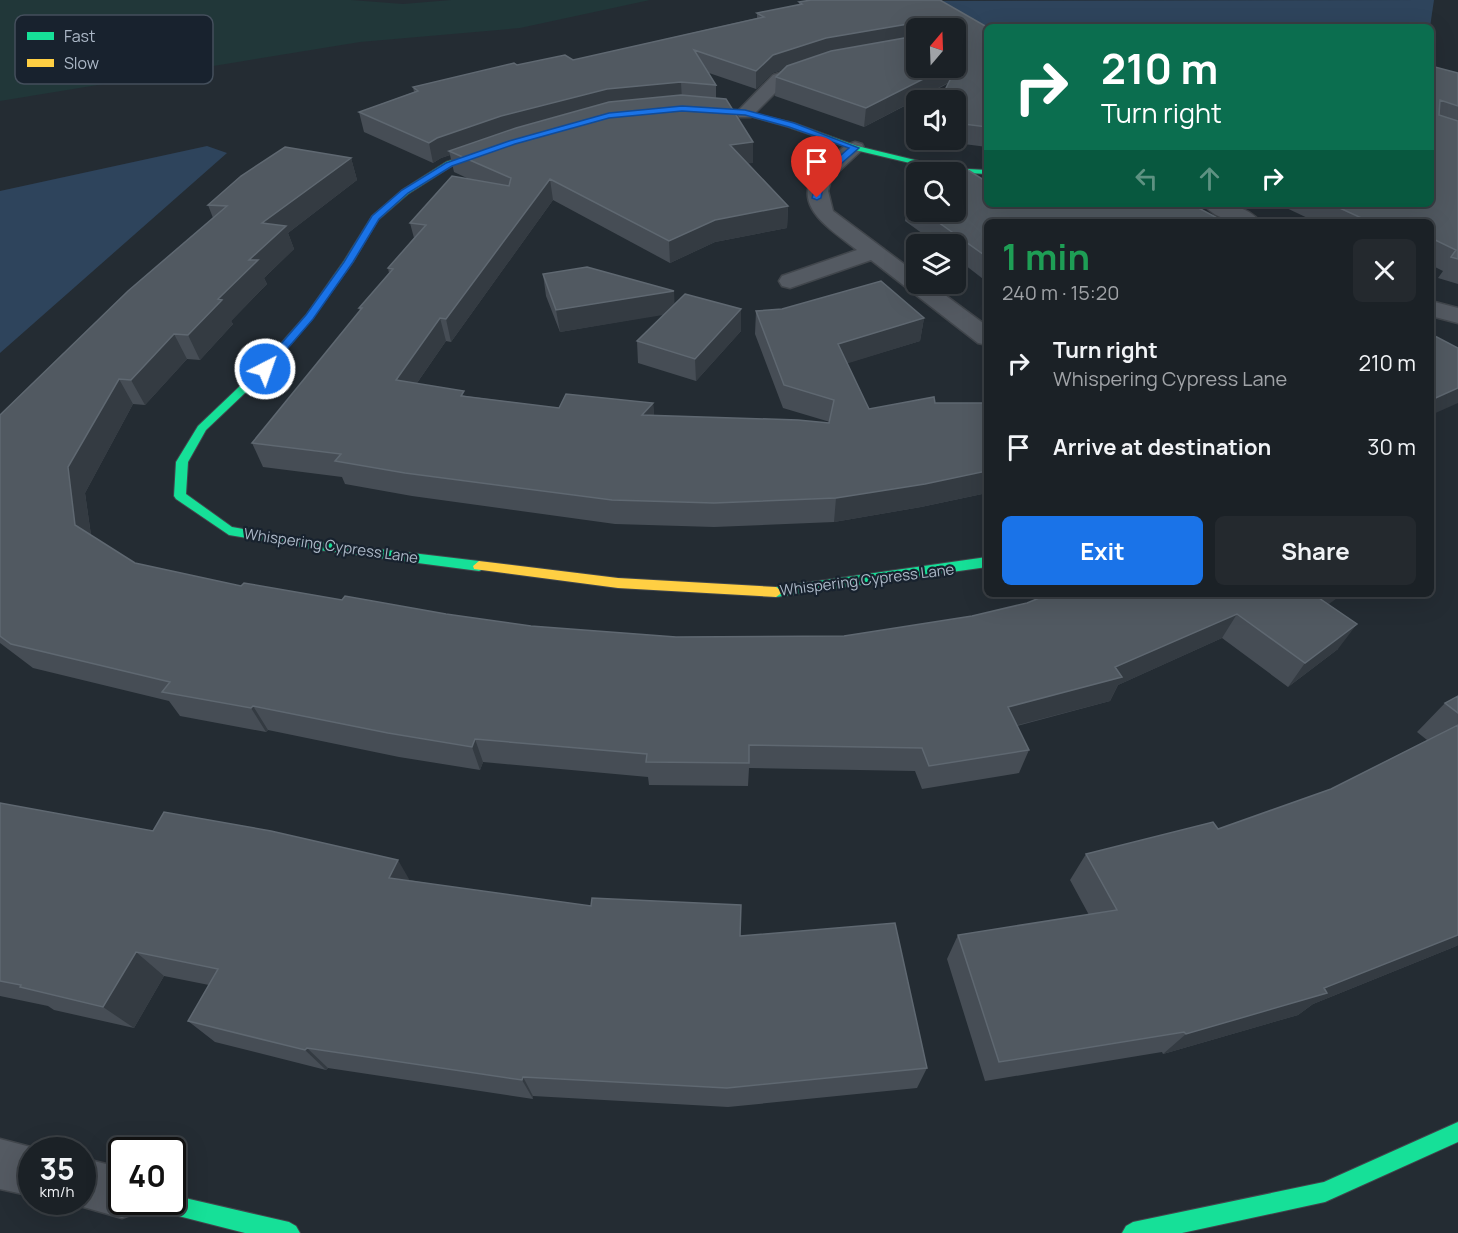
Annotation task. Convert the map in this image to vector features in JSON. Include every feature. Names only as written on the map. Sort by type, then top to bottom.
[{"type":"street","points":[[745,113],[779,79],[836,61]]},
{"type":"street","points":[[672,109],[745,113],[791,125],[855,148],[948,170],[984,172]]},
{"type":"street","name":"Whispering Cypress Lane","points":[[512,142],[449,164],[405,192],[375,218],[348,262],[309,317],[265,369],[202,428],[182,462],[180,496],[229,531],[310,545],[618,584],[783,592],[984,562]]},
{"type":"street","points":[[855,148],[821,177],[817,198],[824,214],[984,336]]},
{"type":"street","points":[[1220,207],[1242,219]]},
{"type":"street","points":[[790,281],[873,252]]},
{"type":"street","points":[[1434,309],[1458,316]]},
{"type":"street","points":[[1133,1233],[1325,1192],[1458,1132]]},
{"type":"street","points":[[0,1164],[18,1168]]},
{"type":"street","points":[[186,1209],[289,1233]]},
{"type":"green space","points":[[0,0],[351,0],[403,4],[451,0],[650,0],[520,28],[360,42],[213,66],[213,15],[15,15],[15,84],[104,84],[0,101]]},
{"type":"water","points":[[1434,0],[1430,24],[984,25],[943,1]]},
{"type":"water","points":[[207,146],[227,153],[0,353],[0,191]]},
{"type":"building","points":[[811,0],[940,0],[984,25],[984,127],[966,124],[966,90],[945,90],[951,78],[966,78],[966,18],[906,18],[906,24],[826,38],[773,55],[756,71],[694,50],[716,85],[681,82],[607,89],[501,116],[437,138],[429,143],[359,112],[418,91],[413,87],[514,63],[517,65],[565,55],[573,60],[764,17],[757,13],[802,4],[799,2]]},
{"type":"building","points":[[906,38],[906,78],[925,78],[866,108],[776,77],[787,66],[831,51]]},
{"type":"building","points":[[1434,67],[1458,73],[1458,106],[1440,100],[1439,115],[1458,121],[1458,259],[1451,257],[1456,250],[1434,239],[1434,219],[1364,219],[1338,207],[1434,207]]},
{"type":"building","points":[[681,95],[726,99],[753,142],[730,145],[788,206],[715,220],[669,241],[550,179],[446,319],[440,318],[396,380],[464,391],[461,396],[559,408],[566,394],[653,403],[642,415],[829,423],[834,400],[784,385],[756,311],[782,309],[881,281],[924,318],[838,344],[869,409],[934,397],[935,403],[984,403],[984,472],[925,484],[836,498],[714,503],[612,500],[405,473],[335,461],[341,454],[252,443],[362,308],[359,308],[393,269],[388,268],[426,225],[410,223],[452,176],[509,186],[511,178],[449,151],[516,128],[609,102]]},
{"type":"building","points":[[285,147],[351,158],[262,223],[286,226],[249,260],[258,260],[218,299],[222,300],[188,335],[174,334],[131,380],[119,379],[68,467],[75,525],[135,563],[241,586],[244,583],[342,600],[345,596],[531,626],[676,637],[844,636],[972,616],[1027,603],[1042,597],[1320,597],[1319,598],[1357,624],[1305,663],[1237,614],[1115,667],[1122,677],[1008,707],[1029,750],[929,766],[922,748],[749,745],[749,763],[646,762],[647,754],[475,739],[472,747],[253,706],[251,708],[162,692],[170,682],[11,644],[0,636],[0,415],[128,291],[227,206],[208,205],[241,176]]},
{"type":"building","points":[[966,170],[968,170],[984,180],[984,207],[1197,207],[1219,219],[984,219],[984,255],[966,242],[966,234],[955,234],[938,222],[966,222]]},
{"type":"building","points":[[587,267],[674,291],[556,310],[543,274]]},
{"type":"building","points":[[685,294],[741,309],[695,359],[637,341]]},
{"type":"building","points":[[1434,336],[1458,348],[1458,388],[1434,399]]},
{"type":"building","points":[[1458,696],[1458,713],[1445,703]]},
{"type":"building","points":[[1458,725],[1458,935],[1324,988],[1327,993],[1186,1034],[1184,1032],[999,1062],[958,935],[1117,910],[1086,854],[1213,822],[1218,829],[1331,789]]},
{"type":"building","points":[[0,803],[153,831],[164,812],[271,831],[398,860],[389,878],[591,906],[592,898],[741,905],[740,936],[895,923],[927,1068],[727,1088],[523,1077],[522,1080],[307,1048],[305,1050],[188,1021],[218,969],[136,952],[103,1007],[20,987],[21,985],[0,981]]},
{"type":"traffic: fast","points":[[688,109],[745,113],[791,125],[855,148],[948,170],[984,172]]},
{"type":"traffic: fast","points":[[479,566],[311,545],[229,531],[180,496],[182,462],[202,428],[265,368],[309,317],[348,262],[375,218],[405,192],[449,164],[495,148]]},
{"type":"traffic: fast","points":[[776,592],[984,562]]},
{"type":"traffic: fast","points":[[1133,1233],[1325,1192],[1458,1132]]},
{"type":"traffic: fast","points":[[186,1209],[289,1233]]},
{"type":"traffic: slow","points":[[479,566],[618,583],[776,592]]},
{"type":"route","points":[[265,369],[309,317],[348,262],[375,218],[405,192],[449,164],[512,142],[609,115],[682,108],[745,113],[791,125],[855,148],[821,177],[817,198]]}]
